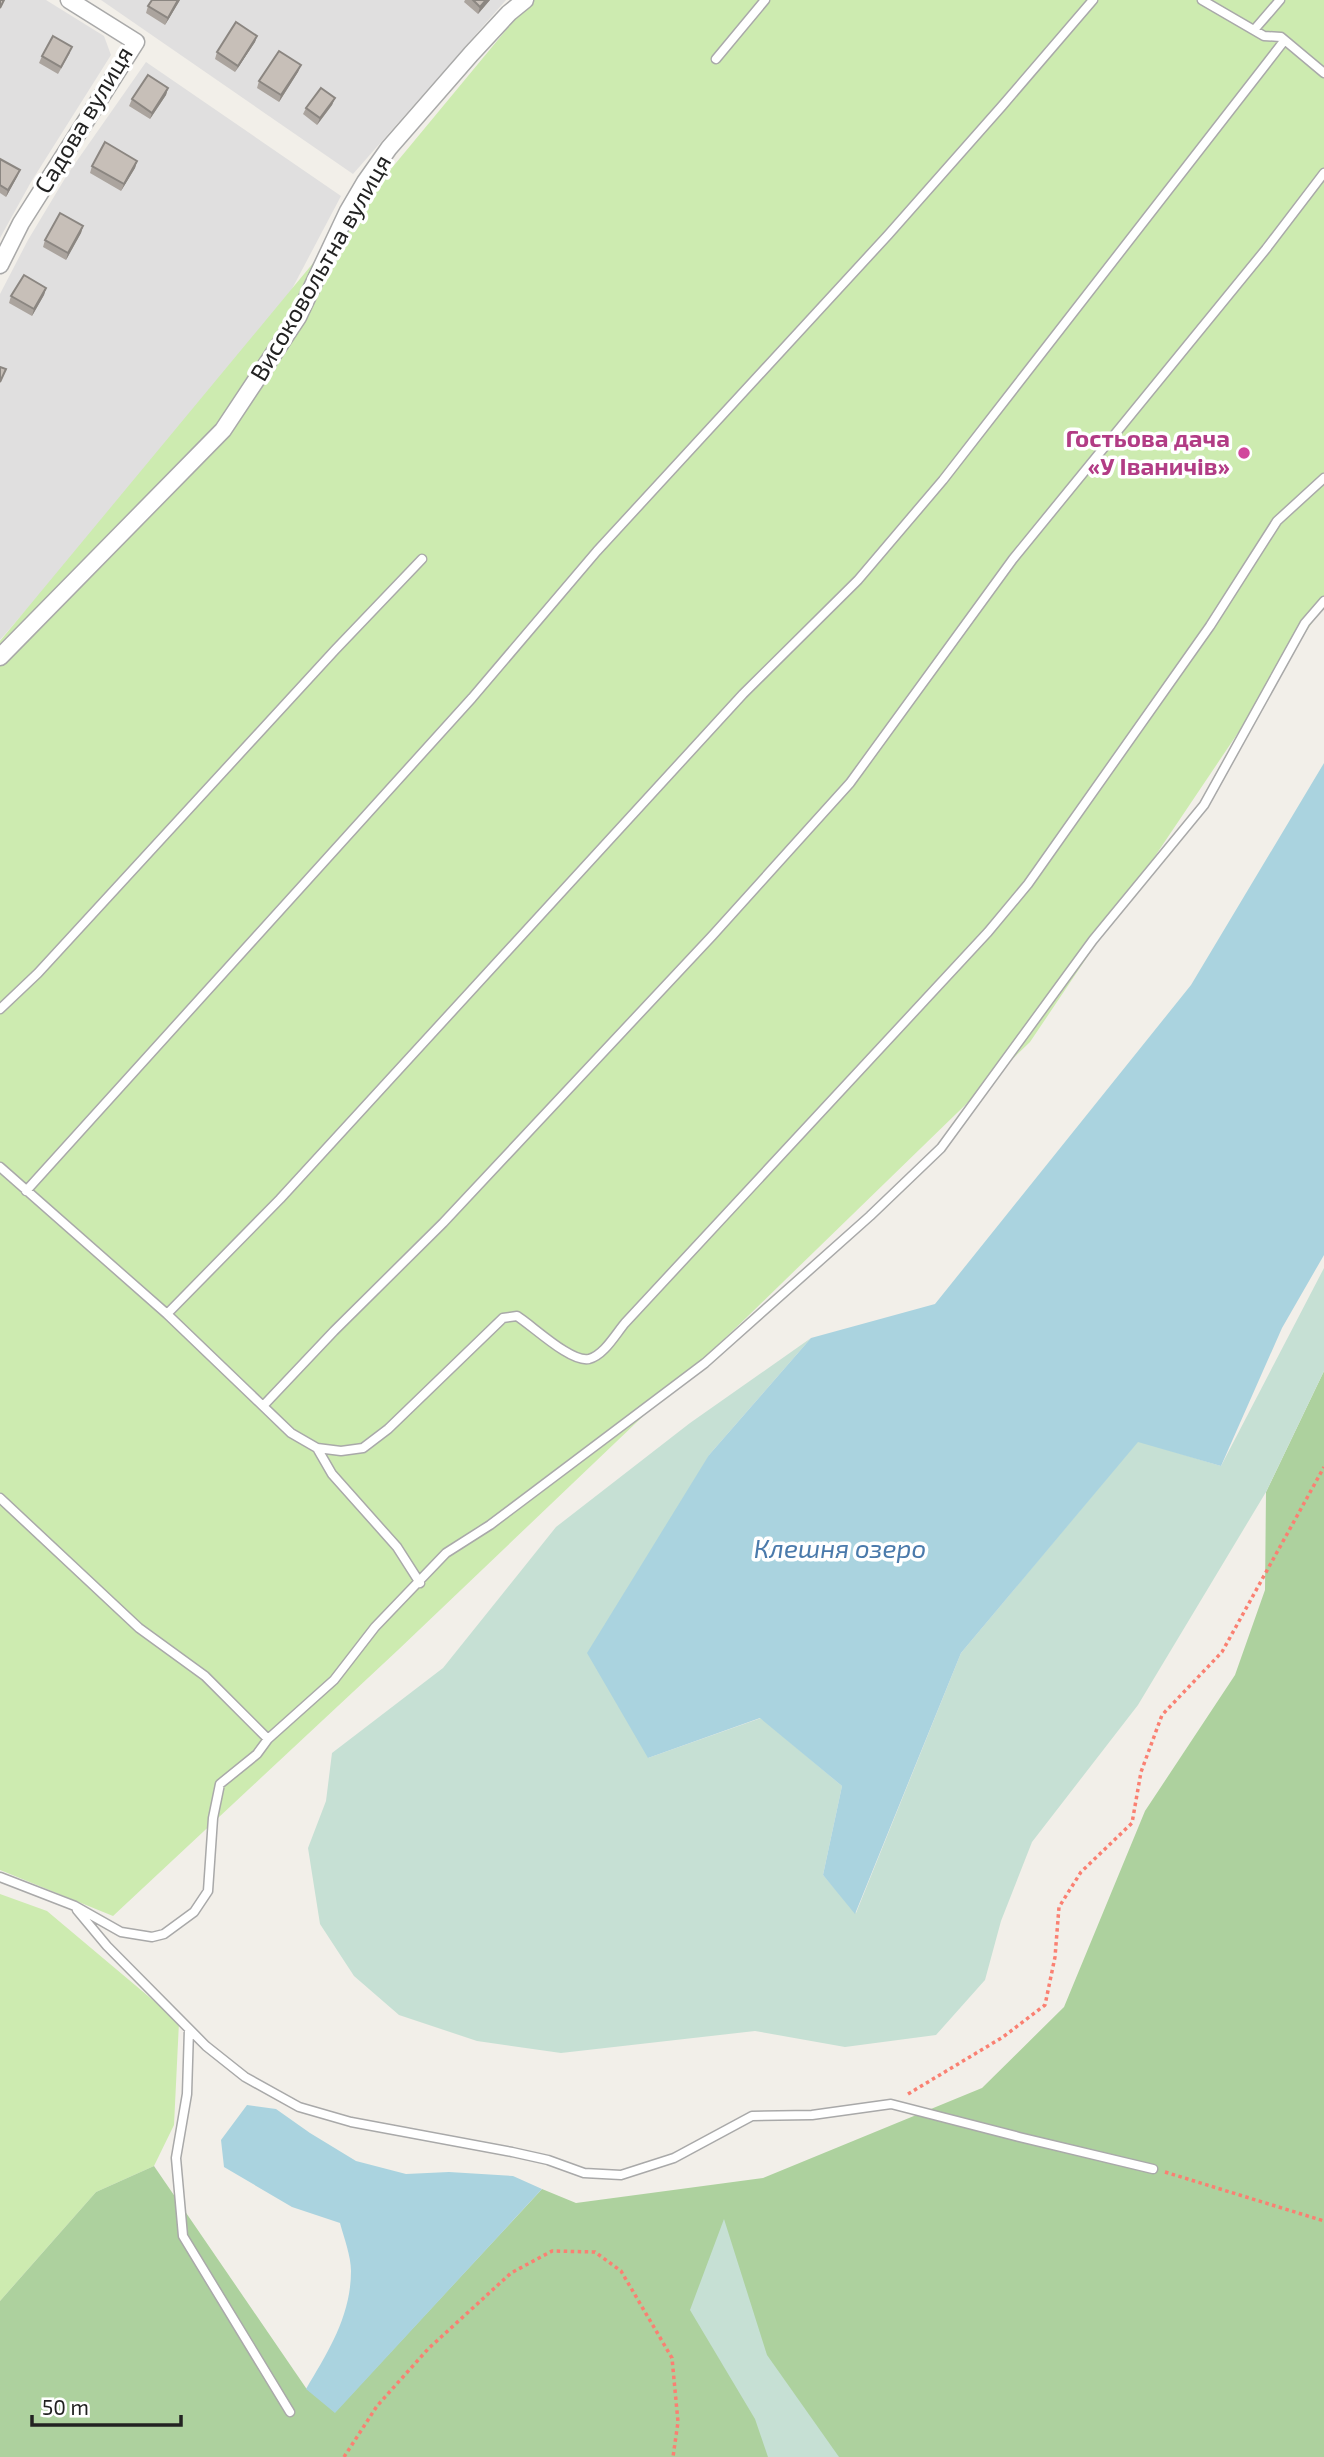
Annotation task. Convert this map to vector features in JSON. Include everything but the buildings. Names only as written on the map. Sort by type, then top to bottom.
[{"type":"street","name":"Садова вулиця","points":[[0,265],[21,223],[136,42],[69,0]]},
{"type":"street","name":"Високовольтна вулиця","points":[[0,657],[223,430],[298,317],[348,211],[365,182],[389,148],[471,54],[509,13],[526,0]]},
{"type":"lane","points":[[716,59],[765,0]]},
{"type":"lane","points":[[26,1191],[472,698],[597,551],[1003,106],[1093,0]]},
{"type":"lane","points":[[1202,0],[1264,36],[1281,37],[1324,73]]},
{"type":"lane","points":[[1254,30],[1280,0]]},
{"type":"lane","points":[[167,1314],[289,1189],[743,694],[858,580],[952,470],[1284,41]]},
{"type":"lane","points":[[263,1406],[461,1204],[712,936],[850,783],[1013,559],[1258,259],[1324,173]]},
{"type":"lane","points":[[0,1167],[167,1314],[291,1433],[317,1448],[341,1451],[363,1448],[388,1429],[503,1318],[517,1316],[568,1354],[578,1359],[589,1359],[604,1348],[979,943],[1028,884],[1210,626],[1277,521],[1324,478]]},
{"type":"lane","points":[[0,1009],[38,973],[422,559]]},
{"type":"lane","points":[[0,1877],[75,1906],[121,1932],[152,1937],[164,1934],[194,1912],[208,1891],[213,1818],[220,1784],[257,1754],[268,1739],[334,1680],[376,1627],[446,1553],[490,1525],[705,1363],[870,1216],[941,1148],[1093,940],[1204,805],[1305,623],[1324,601]]},
{"type":"lane","points":[[317,1448],[332,1474],[397,1547],[420,1583]]},
{"type":"lane","points":[[0,1498],[139,1628],[205,1676],[268,1739]]},
{"type":"lane","points":[[75,1906],[107,1946],[189,2029],[245,2077],[299,2108],[351,2122],[524,2155],[584,2173],[621,2175],[674,2158],[752,2116],[812,2115],[891,2104],[1153,2168]]},
{"type":"lane","points":[[189,2029],[187,2094],[176,2158],[183,2236],[290,2412]]},
{"type":"path","points":[[891,2104],[1003,2037],[1045,2005],[1055,1957],[1059,1907],[1081,1871],[1132,1823],[1141,1772],[1162,1715],[1222,1652],[1324,1467]]},
{"type":"path","points":[[1153,2168],[1324,2221]]},
{"type":"path","points":[[344,2457],[377,2406],[428,2348],[511,2273],[552,2251],[595,2252],[621,2271],[672,2358],[678,2422],[673,2457]]},
{"type":"shaded area","points":[[0,0],[46,0],[104,36],[111,55],[31,182],[0,238]]},
{"type":"shaded area","points":[[101,0],[506,0],[353,174]]},
{"type":"shaded area","points":[[146,62],[341,196],[236,395],[46,587],[0,640],[0,294],[67,175]]},
{"type":"green space","points":[[531,0],[1324,0],[1324,605],[1030,1042],[398,1650],[113,1916],[0,1870],[0,641]]},
{"type":"green space","points":[[1324,1268],[1324,1371],[1266,1492],[1138,1705],[1032,1842],[1001,1921],[985,1980],[936,2035],[845,2047],[755,2031],[561,2053],[477,2041],[399,2015],[354,1976],[320,1924],[308,1848],[326,1801],[332,1753],[443,1668],[556,1527],[690,1423],[811,1338],[709,1455],[648,1758],[761,1718],[842,1786],[823,1875],[856,1913],[961,1653],[1138,1441],[1221,1466]]},
{"type":"green space","points":[[1324,1371],[1324,2457],[0,2457],[0,2301],[96,2192],[154,2166],[306,2388],[335,2412],[542,2189],[576,2203],[763,2178],[982,2088],[1064,2007],[1145,1811],[1235,1675],[1265,1590],[1266,1492]]},
{"type":"green space","points":[[0,1894],[47,1911],[179,2022],[174,2125],[154,2166],[96,2192],[0,2301]]},
{"type":"green space","points":[[724,2219],[767,2355],[839,2457],[768,2457],[755,2419],[690,2310]]},
{"type":"water","name":"Клешня озеро","points":[[1324,763],[1324,1255],[1282,1328],[1221,1466],[1138,1442],[961,1653],[855,1914],[823,1875],[842,1786],[760,1718],[648,1758],[587,1653],[709,1455],[811,1338],[935,1304],[1191,985]]},
{"type":"water","points":[[247,2105],[276,2109],[356,2161],[406,2174],[449,2172],[513,2176],[542,2189],[335,2413],[306,2389],[337,2333],[347,2303],[350,2259],[340,2223],[292,2207],[224,2167],[221,2140]]},
{"type":"place","name":"Гостьова дача «У Іваничів»","points":[[1244,453]]}]
